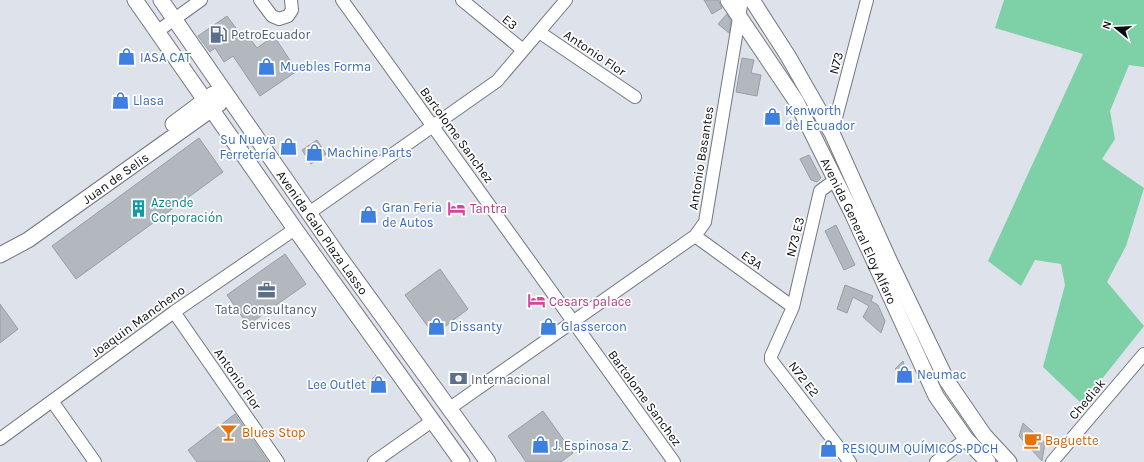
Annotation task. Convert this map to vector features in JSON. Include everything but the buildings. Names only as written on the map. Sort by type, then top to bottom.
[{"type":"main road","name":"Avenida Galo Plaza Lasso","points":[[135,0],[295,229],[462,462]]},
{"type":"main road","name":"Avenida Galo Plaza Lasso","points":[[162,0],[338,255],[488,462]]},
{"type":"main road","name":"Avenida General Eloy Alfaro","points":[[728,0],[796,101],[853,215],[936,396],[966,439],[988,462]]},
{"type":"main road","name":"Avenida General Eloy Alfaro","points":[[752,0],[788,56],[832,133],[889,260],[947,381],[984,435],[1009,462]]},
{"type":"main road","name":"Juan de Selis","points":[[0,255],[28,240],[226,92]]},
{"type":"main road","name":"Juan de Selis","points":[[0,244],[24,232],[209,105]]},
{"type":"street","points":[[158,31],[201,0]]},
{"type":"street","points":[[260,0],[272,16],[279,19],[288,16],[292,10],[291,0]]},
{"type":"street","name":"Bartolome Sanchez","points":[[342,0],[674,462]]},
{"type":"street","name":"E3","points":[[462,0],[523,50]]},
{"type":"street","points":[[309,213],[497,81],[566,0]]},
{"type":"street","name":"Antonio Basantes","points":[[450,408],[696,236],[705,222],[742,0]]},
{"type":"street","name":"N73","points":[[832,133],[867,0]]},
{"type":"street","name":"Antonio Flor","points":[[539,32],[635,97]]},
{"type":"street","name":"N73 E3","points":[[793,307],[820,191],[835,180]]},
{"type":"street","name":"Joaquin Mancheno","points":[[0,439],[174,312],[295,229]]},
{"type":"street","name":"E3A","points":[[696,236],[793,307]]},
{"type":"street","name":"N72 E2","points":[[793,307],[772,352],[771,360],[850,462]]},
{"type":"street","name":"Antonio Flor","points":[[174,312],[278,462]]},
{"type":"street","name":"Chediak","points":[[1052,462],[1144,354]]},
{"type":"street","points":[[52,401],[95,462]]},
{"type":"street","points":[[374,462],[432,421]]},
{"type":"street","points":[[936,462],[966,439]]},
{"type":"green space","points":[[1004,0],[1144,0],[1144,67],[1129,65],[1110,111],[1115,139],[1102,159],[1144,188],[1126,246],[1107,282],[1144,326],[1082,404],[1043,367],[1065,285],[1061,264],[1035,260],[1021,286],[988,261],[1083,54],[995,28]]},
{"type":"place","name":"PetroEcuador","points":[[218,34]]},
{"type":"place","name":"IASA CAT","points":[[127,57]]},
{"type":"place","name":"Muebles Forma","points":[[267,66]]},
{"type":"place","name":"Llasa","points":[[120,100]]},
{"type":"place","name":"Kenworth del Ecuador","points":[[772,117]]},
{"type":"place","name":"Su Nueva Ferretería","points":[[289,146]]},
{"type":"place","name":"Machine Parts","points":[[314,152]]},
{"type":"place","name":"Tantra","points":[[457,208]]},
{"type":"place","name":"Azende Corporación","points":[[138,209]]},
{"type":"place","name":"Gran Feria de Autos","points":[[369,214]]},
{"type":"place","name":"Tata Consultancy Services","points":[[266,290]]},
{"type":"place","name":"Cesars palace","points":[[536,301]]},
{"type":"place","name":"Dissanty","points":[[437,326]]},
{"type":"place","name":"Glassercon","points":[[548,326]]},
{"type":"place","name":"Neumac","points":[[904,374]]},
{"type":"place","name":"Internacional","points":[[458,379]]},
{"type":"place","name":"Lee Outlet","points":[[379,384]]},
{"type":"place","name":"Blues Stop","points":[[229,432]]},
{"type":"place","name":"Baguette","points":[[1032,440]]},
{"type":"place","name":"J. Espinosa Z.","points":[[540,445]]},
{"type":"place","name":"RESIQUIM QUÍMICOS PDCH","points":[[829,448]]}]
